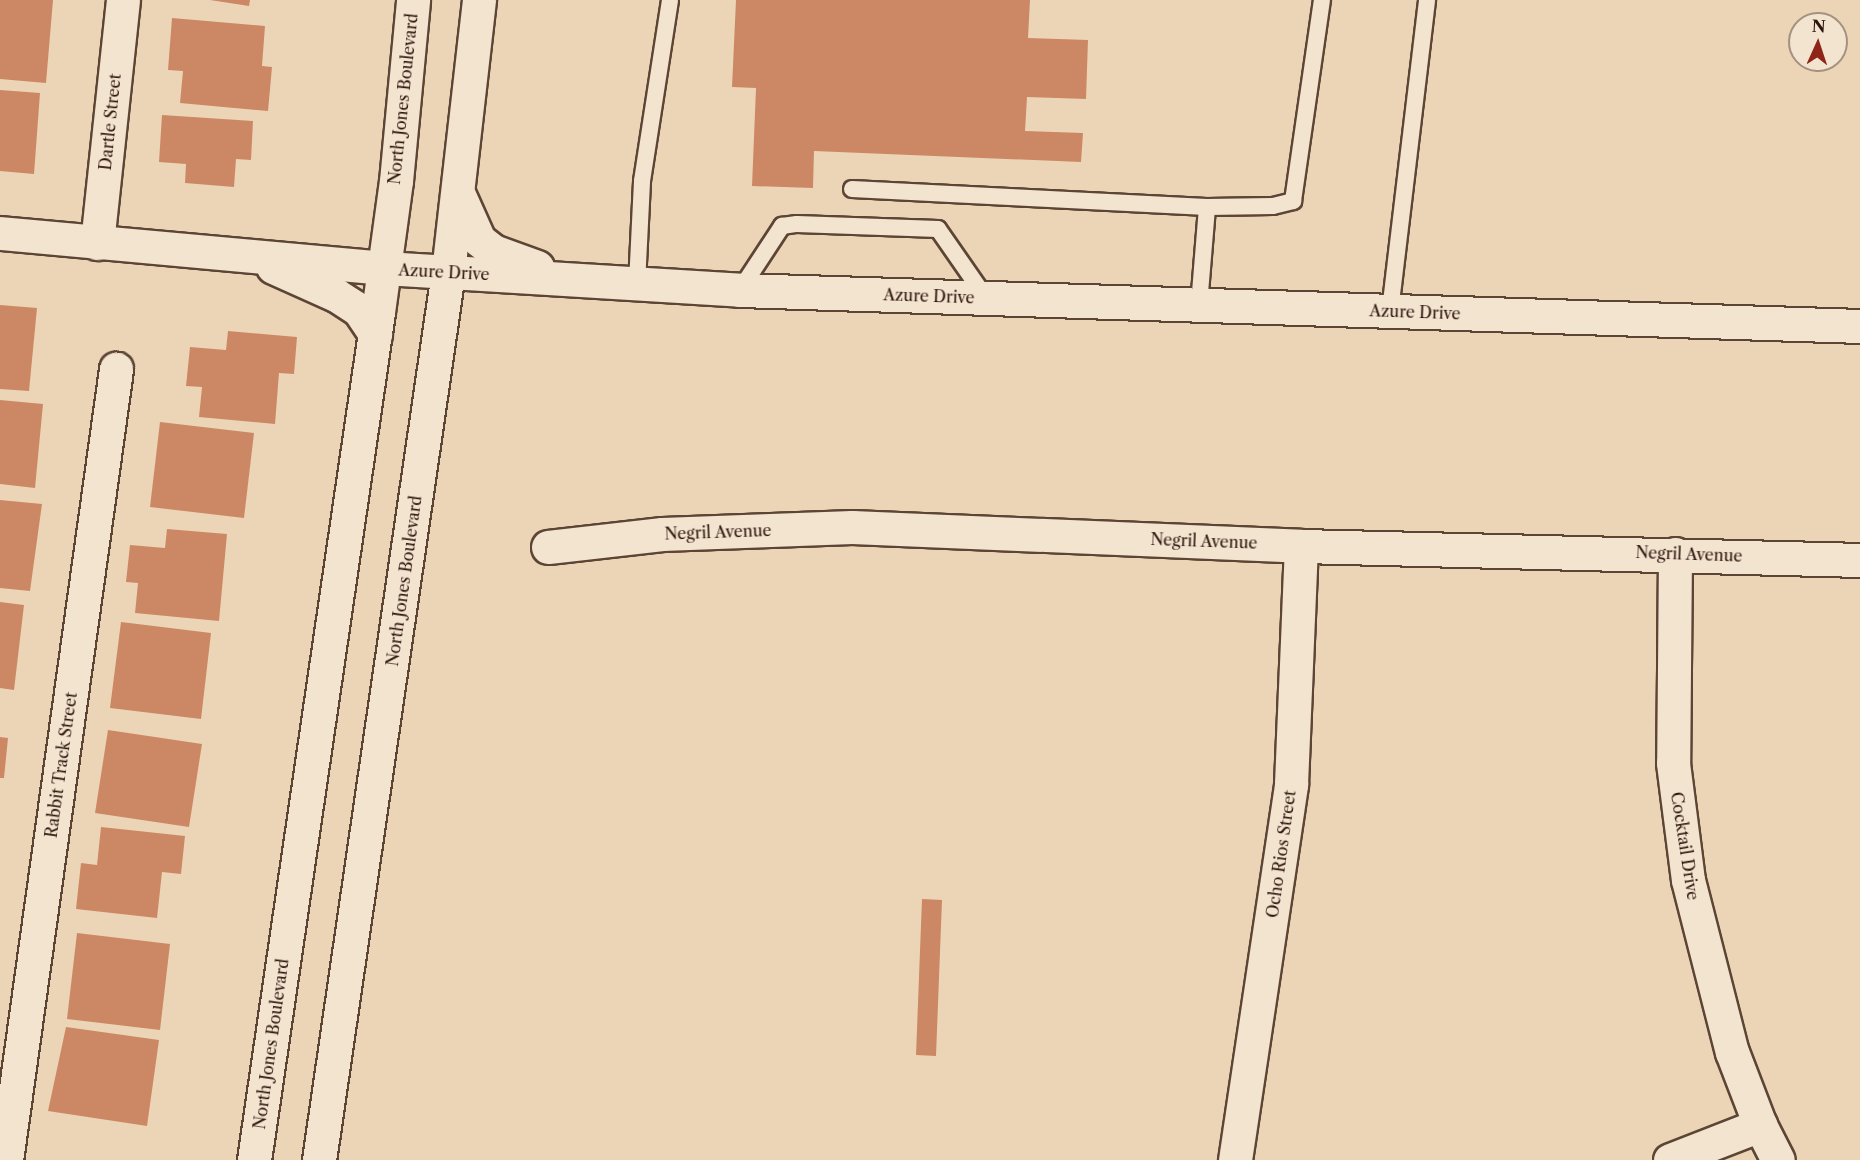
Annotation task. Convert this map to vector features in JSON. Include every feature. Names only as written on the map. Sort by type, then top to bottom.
[{"type":"street","name":"Dartle Street","points":[[97,243],[123,0]]},
{"type":"street","name":"North Jones Boulevard","points":[[254,1160],[375,334],[413,0]]},
{"type":"street","name":"North Jones Boulevard","points":[[319,1160],[448,272],[479,0]]},
{"type":"street","points":[[457,191],[470,224],[489,249],[579,280]]},
{"type":"street","name":"Azure Drive","points":[[0,233],[384,268],[740,290],[1860,326]]},
{"type":"street","points":[[250,256],[336,295],[359,310],[375,334]]},
{"type":"street","name":"Rabbit Track Street","points":[[6,1160],[116,369]]},
{"type":"street","name":"Negril Avenue","points":[[548,547],[662,534],[852,527],[1302,546],[1860,560]]},
{"type":"street","name":"Ocho Rios Street","points":[[1235,1160],[1291,784],[1302,546]]},
{"type":"street","name":"Cocktail Drive","points":[[1675,554],[1673,763],[1688,880],[1732,1052],[1760,1125],[1779,1160]]},
{"type":"street","points":[[1670,1160],[1760,1125]]},
{"type":"lane","points":[[637,284],[642,181],[670,0]]},
{"type":"lane","points":[[852,189],[1207,207],[1273,207],[1293,201],[1322,0]]},
{"type":"lane","points":[[1390,311],[1427,0]]},
{"type":"lane","points":[[1199,304],[1207,207]]},
{"type":"lane","points":[[740,290],[782,226],[797,224],[938,229],[986,298]]},
{"type":"building","points":[[0,0],[53,0],[46,83],[0,79]]},
{"type":"building","points":[[210,0],[250,0],[249,6]]},
{"type":"building","points":[[736,0],[1030,0],[1028,38],[1088,40],[1086,99],[1027,97],[1025,131],[1083,133],[1081,162],[814,151],[813,188],[752,186],[756,88],[732,87]]},
{"type":"building","points":[[172,18],[265,26],[262,66],[272,67],[268,111],[180,103],[183,71],[168,70]]},
{"type":"building","points":[[0,90],[40,93],[34,174],[0,171]]},
{"type":"building","points":[[162,115],[253,121],[251,160],[236,159],[234,187],[185,183],[186,164],[159,162]]},
{"type":"building","points":[[0,305],[37,308],[29,391],[0,389]]},
{"type":"building","points":[[228,331],[297,337],[294,374],[279,373],[275,424],[199,417],[202,387],[186,386],[190,347],[226,350]]},
{"type":"building","points":[[0,400],[43,404],[35,488],[0,484]]},
{"type":"building","points":[[160,422],[254,433],[244,518],[150,507]]},
{"type":"building","points":[[0,500],[42,504],[30,591],[0,588]]},
{"type":"building","points":[[167,529],[227,534],[219,621],[135,613],[138,583],[126,582],[130,545],[165,548]]},
{"type":"building","points":[[0,602],[24,605],[14,690],[0,688]]},
{"type":"building","points":[[121,622],[211,633],[201,719],[110,708]]},
{"type":"building","points":[[108,730],[202,744],[189,827],[95,813]]},
{"type":"building","points":[[0,737],[8,738],[4,778],[0,778]]},
{"type":"building","points":[[101,827],[185,836],[181,874],[162,872],[157,918],[76,909],[81,863],[97,865]]},
{"type":"building","points":[[922,899],[942,900],[936,1056],[916,1055]]},
{"type":"building","points":[[77,933],[170,944],[160,1030],[67,1019]]},
{"type":"building","points":[[66,1027],[159,1040],[147,1126],[48,1111]]}]
